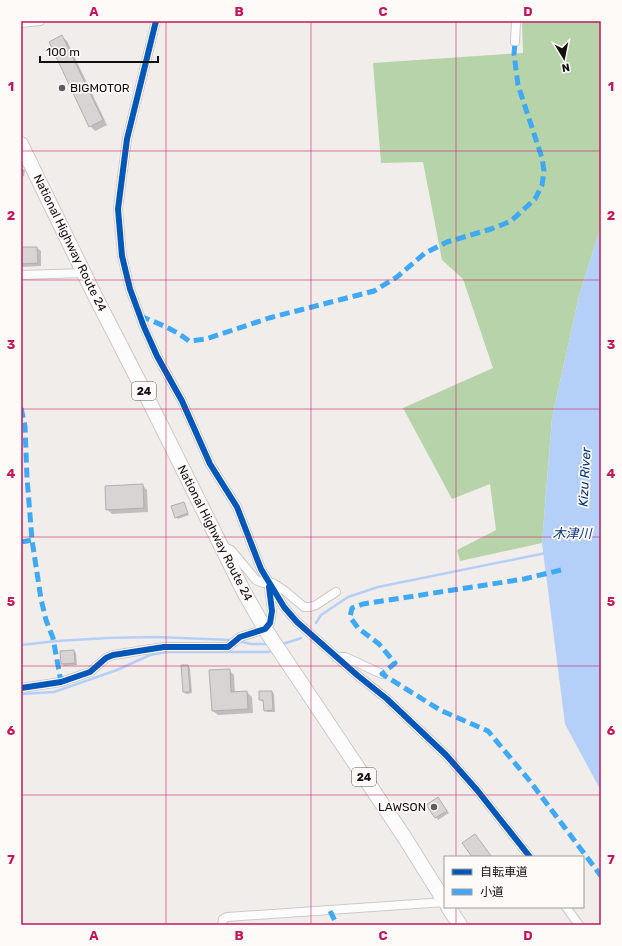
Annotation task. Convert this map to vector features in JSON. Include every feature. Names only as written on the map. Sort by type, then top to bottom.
[{"type":"highway","name":"National Highway Route 24","points":[[21,144],[244,592],[281,654],[403,835],[444,900]]},
{"type":"highway","points":[[449,908],[460,925]]},
{"type":"street","points":[[21,23],[40,21]]},
{"type":"street","points":[[156,21],[127,139],[119,189],[118,209],[122,256],[130,289],[144,327],[157,356],[182,401],[210,464],[237,507],[261,569],[268,583],[284,607],[297,622],[336,657],[387,699],[446,755],[477,790],[529,856]]},
{"type":"street","points":[[515,42],[516,21]]},
{"type":"street","points":[[21,275],[85,273]]},
{"type":"street","points":[[220,546],[231,550],[256,580],[263,583],[273,583],[304,607],[316,606],[336,592]]},
{"type":"street","points":[[21,688],[61,682],[90,672],[106,658],[113,656],[164,647],[228,647],[240,637],[268,633],[272,612],[268,583]]},
{"type":"street","points":[[336,657],[345,656],[382,674]]},
{"type":"street","points":[[222,925],[223,919],[227,917],[444,902]]},
{"type":"street","points":[[567,908],[579,925]]},
{"type":"green space","points":[[522,21],[601,21],[601,226],[579,296],[552,418],[542,543],[460,561],[457,550],[496,530],[490,484],[452,499],[403,408],[493,368],[463,279],[442,260],[423,162],[381,163],[373,63],[523,53]]},
{"type":"water","name":"木津川","points":[[601,226],[601,791],[565,724],[542,543],[552,418],[579,296]]},
{"type":"building","points":[[62,35],[103,120],[89,127],[49,42]]},
{"type":"building","points":[[21,247],[37,247],[38,263],[21,264]]},
{"type":"building","points":[[143,484],[144,508],[106,510],[105,486]]},
{"type":"building","points":[[184,502],[188,513],[175,518],[171,506]]},
{"type":"building","points":[[74,650],[75,663],[61,664],[60,651]]},
{"type":"building","points":[[181,665],[188,665],[190,692],[183,692]]},
{"type":"building","points":[[230,669],[231,692],[247,691],[248,709],[212,711],[209,670]]},
{"type":"building","points":[[259,691],[272,691],[273,710],[264,711],[263,700],[259,700]]},
{"type":"building","points":[[438,797],[447,811],[435,818],[426,805]]},
{"type":"building","points":[[475,834],[491,856],[471,856],[462,843]]},
{"type":"waterway","points":[[316,623],[321,615],[348,597],[378,587],[546,553]]},
{"type":"waterway","points":[[21,645],[107,638],[155,637],[232,640]]},
{"type":"waterway","points":[[280,645],[301,638]]},
{"type":"waterway","points":[[237,641],[251,644],[270,644]]},
{"type":"waterway","points":[[21,694],[54,692],[117,670],[150,655],[167,652],[269,652],[273,650]]},
{"type":"marked path","points":[[140,316],[171,330],[189,341],[206,339],[269,318],[374,291],[397,277],[425,253],[447,242],[491,229],[511,221],[535,199],[542,185],[544,171],[542,158],[518,85],[514,54],[515,42]]},
{"type":"marked path","points":[[21,408],[25,426],[32,540],[41,599],[46,620],[53,638],[61,682]]},
{"type":"marked path","points":[[21,542],[32,540]]},
{"type":"marked path","points":[[561,570],[524,579],[363,604],[352,608],[350,617],[358,628],[379,644],[395,663],[382,674],[440,710],[488,731],[529,780],[601,876]]},
{"type":"marked path","points":[[330,911],[337,925]]},
{"type":"cycle path","points":[[156,21],[127,139],[118,209],[122,256],[130,289],[144,327],[157,356],[182,401],[210,464],[237,507],[261,569],[284,607],[297,622],[357,675],[387,699],[446,755],[477,790],[529,856]]},
{"type":"cycle path","points":[[21,688],[61,682],[90,672],[106,658],[113,655],[164,647],[228,647],[240,637],[265,629],[270,623],[272,611],[269,587]]},
{"type":"place","name":"BIGMOTOR","points":[[62,88]]},
{"type":"place","name":"LAWSON","points":[[434,807]]},
{"type":"water label","name":"Kizu River","points":[[584,477]]}]
